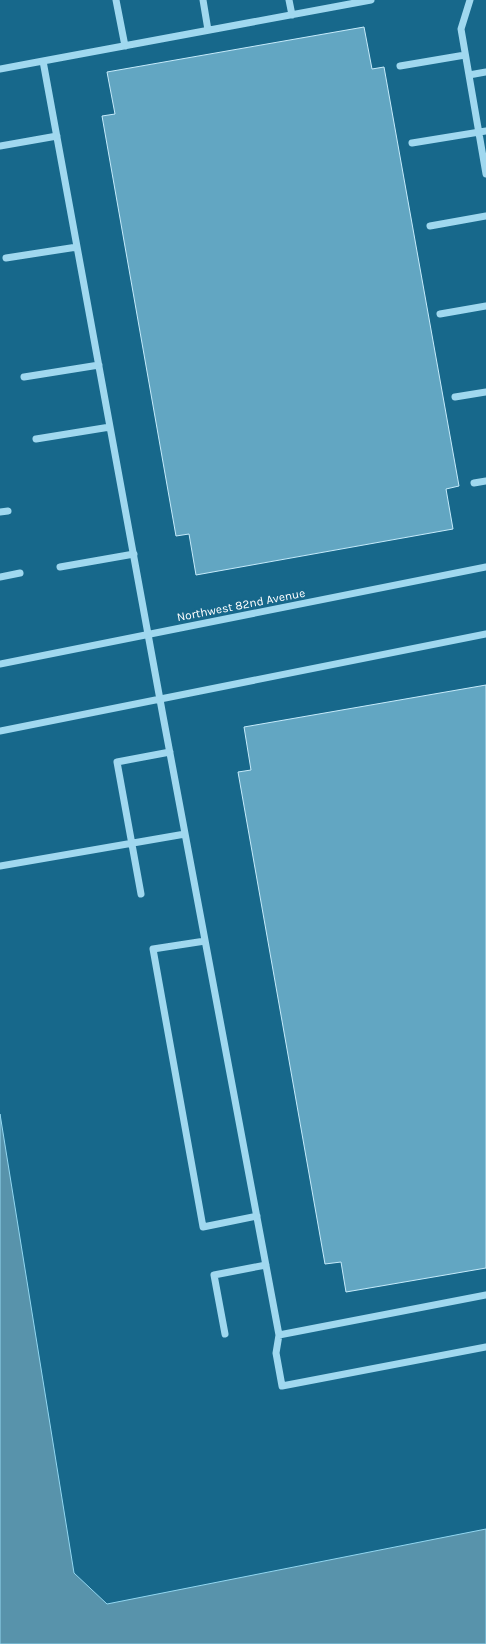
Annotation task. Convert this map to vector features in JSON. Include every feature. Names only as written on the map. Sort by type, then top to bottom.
[{"type":"street","points":[[116,0],[125,46]]},
{"type":"street","points":[[203,0],[208,30]]},
{"type":"street","points":[[290,0],[292,15]]},
{"type":"street","points":[[0,69],[371,0]]},
{"type":"street","points":[[470,0],[460,29],[482,131],[486,174]]},
{"type":"street","points":[[400,66],[465,55]]},
{"type":"street","points":[[43,61],[185,834],[280,1335],[276,1353],[282,1386],[486,1347]]},
{"type":"street","points":[[469,75],[486,72]]},
{"type":"street","points":[[412,143],[482,131]]},
{"type":"street","points":[[0,146],[57,136]]},
{"type":"street","points":[[430,226],[486,216]]},
{"type":"street","points":[[6,258],[77,247]]},
{"type":"street","points":[[440,314],[486,306]]},
{"type":"street","points":[[24,377],[99,365]]},
{"type":"street","points":[[455,397],[486,392]]},
{"type":"street","points":[[36,439],[110,427]]},
{"type":"street","points":[[474,483],[486,481]]},
{"type":"street","points":[[0,512],[8,511]]},
{"type":"street","points":[[60,567],[134,554]]},
{"type":"street","name":"Northwest 82nd Avenue","points":[[0,664],[486,567]]},
{"type":"street","points":[[0,577],[20,573]]},
{"type":"street","points":[[0,731],[486,634]]},
{"type":"street","points":[[141,894],[117,762],[170,752]]},
{"type":"street","points":[[0,866],[185,834]]},
{"type":"street","points":[[205,941],[153,949],[203,1227],[257,1216]]},
{"type":"street","points":[[225,1334],[214,1275],[266,1265]]},
{"type":"street","points":[[280,1335],[486,1294]]},
{"type":"water","points":[[0,1114],[74,1573],[107,1604],[486,1529],[486,1644],[0,1644]]},
{"type":"building","points":[[364,27],[372,69],[384,67],[459,486],[446,489],[453,529],[196,575],[189,534],[176,536],[102,116],[115,114],[107,72]]},
{"type":"building","points":[[486,685],[486,1268],[346,1292],[341,1262],[325,1264],[238,772],[251,770],[244,727]]}]
